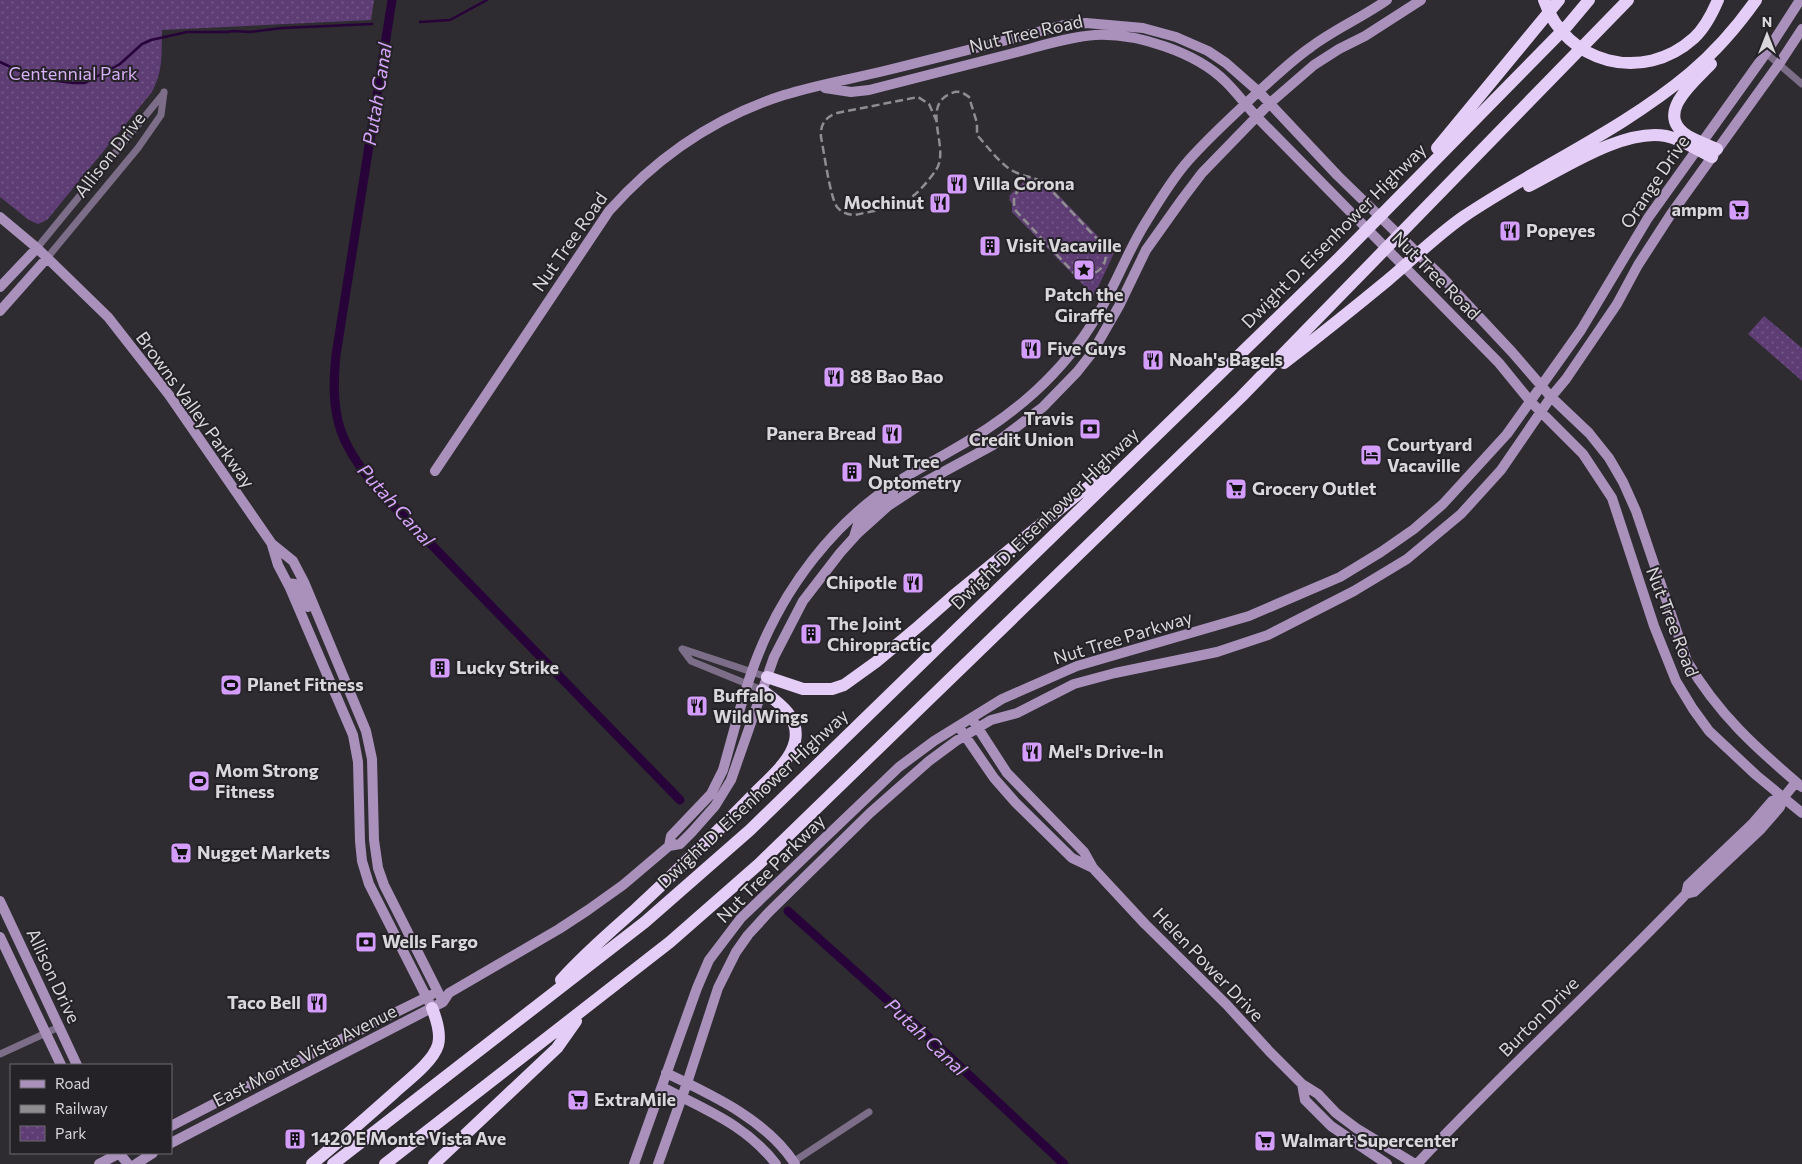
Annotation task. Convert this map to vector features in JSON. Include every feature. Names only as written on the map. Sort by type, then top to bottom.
[{"type":"highway","points":[[1544,0],[1552,20],[1581,49],[1612,62],[1640,63],[1668,56],[1695,38],[1705,26],[1718,0]]},
{"type":"highway","points":[[1363,233],[1464,116],[1559,0]]},
{"type":"highway","name":"Dwight D. Eisenhower Highway","points":[[334,1164],[645,922],[750,830],[1363,233],[1568,25],[1590,0]]},
{"type":"highway","points":[[385,1164],[670,942],[753,869],[1241,397],[1628,0]]},
{"type":"highway","points":[[1241,397],[1389,279],[1433,240],[1464,217],[1666,92],[1717,48],[1756,0]]},
{"type":"highway","points":[[1699,146],[1679,129],[1674,111],[1677,102],[1723,52],[1763,0]]},
{"type":"highway","points":[[1464,217],[1601,149],[1632,137],[1665,136],[1699,146],[1714,153]]},
{"type":"highway","points":[[766,677],[803,689],[826,690],[844,685],[876,662],[952,596],[1078,494],[1136,455]]},
{"type":"highway","points":[[543,1001],[579,960],[634,911],[721,828],[787,758],[795,741],[795,729],[792,718],[776,700],[762,690]]},
{"type":"highway","points":[[312,1164],[412,1077],[435,1053],[439,1044],[433,1003]]},
{"type":"highway","points":[[434,1164],[557,1048],[585,1009]]},
{"type":"main road","name":"East Monte Vista Avenue","points":[[670,846],[671,836],[704,802],[716,785],[723,770],[752,672],[767,635],[810,564],[850,518],[892,485],[916,469],[970,440],[1016,409],[1037,390],[1068,358],[1085,335],[1111,291],[1134,243],[1186,163],[1216,130],[1292,61],[1312,46],[1387,0]]},
{"type":"main road","name":"East Monte Vista Avenue","points":[[172,1142],[291,1081],[433,1003],[559,929],[623,885],[670,846],[680,844],[715,806],[729,785],[736,770],[766,677],[778,650],[803,601],[828,567],[854,538],[888,506],[993,445],[1043,407],[1061,390],[1087,359],[1105,332],[1146,250],[1202,173],[1256,116],[1314,65],[1339,49],[1365,36],[1421,0]]},
{"type":"main road","name":"Orange Drive","points":[[1541,386],[1581,330],[1648,218],[1766,53],[1800,0]]},
{"type":"main road","name":"Nut Tree Road","points":[[435,471],[608,211],[654,166],[686,142],[717,124],[776,98],[1064,25],[1093,23],[1143,28],[1160,32],[1208,51],[1226,63],[1259,92],[1338,176],[1438,274],[1551,397],[1589,434],[1609,458],[1623,482],[1648,546],[1687,661],[1697,678],[1722,712],[1755,747],[1800,784]]},
{"type":"main road","name":"Orange Drive","points":[[1551,397],[1591,344],[1669,217],[1802,29]]},
{"type":"main road","name":"Nut Tree Road","points":[[819,87],[851,92],[869,90],[1062,41],[1094,35],[1109,35],[1143,40],[1159,45],[1202,65],[1225,81],[1256,116],[1499,363],[1530,401],[1583,454],[1612,498],[1654,626],[1676,681],[1693,709],[1709,731],[1753,772],[1802,812]]},
{"type":"main road","points":[[866,76],[869,90]]},
{"type":"main road","name":"Browns Valley Parkway","points":[[0,217],[37,248],[108,317],[169,395],[272,544],[293,561],[322,622],[370,744],[376,855],[384,885],[437,992]]},
{"type":"main road","name":"Allison Drive","points":[[0,287],[37,248]]},
{"type":"main road","name":"Allison Drive","points":[[0,312],[47,258]]},
{"type":"main road","name":"Nut Tree Parkway","points":[[634,1164],[697,988],[709,960],[741,918],[899,767],[958,725],[1002,699],[1077,666],[1249,616],[1340,577],[1398,541],[1443,504],[1507,434],[1541,386]]},
{"type":"main road","name":"Nut Tree Parkway","points":[[658,1164],[718,988],[728,966],[748,935],[769,912],[904,781],[965,736],[991,720],[1017,713],[1074,684],[1115,673],[1217,652],[1268,635],[1354,591],[1407,559],[1461,514],[1501,470],[1551,397]]},
{"type":"main road","points":[[907,494],[906,485],[964,450],[970,440]]},
{"type":"main road","points":[[854,538],[858,524],[892,494],[894,489],[892,485]]},
{"type":"main road","name":"Browns Valley Parkway","points":[[272,544],[278,565],[288,583],[338,698],[355,744],[359,780],[360,840],[365,872],[378,906],[433,1003]]},
{"type":"main road","points":[[288,583],[296,584],[314,619],[322,622]]},
{"type":"main road","points":[[313,640],[325,654],[340,686],[349,687]]},
{"type":"main road","points":[[349,687],[338,698],[350,704],[362,735],[370,744]]},
{"type":"main road","name":"Helen Power Drive","points":[[971,717],[1007,773],[1084,852],[1093,868],[1145,924],[1227,1005],[1269,1051],[1302,1084],[1318,1094],[1336,1113],[1356,1128],[1416,1164]]},
{"type":"main road","name":"Helen Power Drive","points":[[958,725],[994,778],[1015,802],[1072,858],[1093,868]]},
{"type":"main road","points":[[359,780],[365,792],[366,822],[374,825]]},
{"type":"main road","name":"Burton Drive","points":[[1416,1164],[1686,894],[1694,892],[1761,828],[1780,807],[1784,798],[1800,784]]},
{"type":"main road","name":"Allison Drive","points":[[0,901],[77,1064]]},
{"type":"main road","name":"Allison Drive","points":[[0,937],[61,1064]]},
{"type":"main road","name":"East Monte Vista Avenue","points":[[172,1125],[341,1039],[433,1003],[437,992]]},
{"type":"main road","points":[[437,992],[449,993]]},
{"type":"main road","points":[[291,1081],[294,1071],[329,1052],[341,1039]]},
{"type":"main road","points":[[246,1104],[256,1092],[282,1078],[285,1067]]},
{"type":"main road","points":[[666,1073],[725,1103],[752,1121],[783,1147],[794,1163]]},
{"type":"main road","name":"Helen Power Drive","points":[[1302,1084],[1305,1100],[1331,1126],[1387,1164]]},
{"type":"main road","points":[[662,1087],[724,1118],[748,1134],[768,1152],[776,1164]]},
{"type":"main road","points":[[104,1160],[117,1154]]},
{"type":"main road","points":[[120,1154],[128,1164]]},
{"type":"main road","points":[[136,1164],[151,1154]]},
{"type":"street","points":[[1766,53],[1802,84]]},
{"type":"street","name":"Allison Drive","points":[[37,248],[164,92],[161,115],[138,148],[47,258]]},
{"type":"street","points":[[762,690],[691,661],[682,649],[766,677]]},
{"type":"street","points":[[0,1054],[59,1027]]},
{"type":"street","points":[[794,1163],[869,1112]]},
{"type":"green space","name":"Centennial Park","points":[[0,0],[374,0],[371,20],[162,30],[160,69],[152,92],[47,220],[38,224],[29,220],[0,197]]},
{"type":"green space","points":[[1029,177],[1039,181],[1042,178],[1114,253],[1094,296],[1012,212],[1012,203],[1009,200],[1009,196]]},
{"type":"green space","points":[[1764,316],[1802,348],[1802,381],[1748,334]]},
{"type":"waterway","name":"Putah Canal","points":[[392,0],[336,355],[334,398],[341,431],[357,462],[383,495],[680,800]]},
{"type":"waterway","points":[[420,22],[450,20],[487,0]]},
{"type":"waterway","points":[[0,62],[17,70],[50,80],[85,83],[120,64],[142,44],[151,40],[187,32],[250,32],[282,28],[372,24]]},
{"type":"waterway","name":"Putah Canal","points":[[788,911],[923,1032],[1064,1164]]},
{"type":"railway","points":[[937,122],[929,104],[918,97],[837,113],[826,119],[822,125],[821,137],[834,202],[837,207],[845,213],[855,215],[895,206],[911,198],[919,191],[936,170],[940,161],[940,150],[937,128],[936,117],[938,107],[942,99],[956,92],[963,93],[969,97],[977,123],[977,135],[999,160],[1013,171],[1036,179],[1045,185],[1051,190],[1102,244],[1106,258],[1104,264],[1095,273],[1089,275],[1074,273],[1016,211],[1015,197],[1017,191],[1022,187],[1034,183],[1047,187]]},
{"type":"place","name":"Villa Corona","points":[[957,184]]},
{"type":"place","name":"Mochinut","points":[[940,203]]},
{"type":"place","name":"ampm","points":[[1739,210]]},
{"type":"place","name":"Popeyes","points":[[1510,231]]},
{"type":"place","name":"Visit Vacaville","points":[[990,246]]},
{"type":"place","name":"Patch the Giraffe","points":[[1084,270]]},
{"type":"place","name":"Five Guys","points":[[1031,349]]},
{"type":"place","name":"Noah's Bagels","points":[[1153,360]]},
{"type":"place","name":"88 Bao Bao","points":[[834,377]]},
{"type":"place","name":"Travis Credit Union","points":[[1090,429]]},
{"type":"place","name":"Panera Bread","points":[[892,434]]},
{"type":"place","name":"Courtyard Vacaville","points":[[1371,455]]},
{"type":"place","name":"Nut Tree Optometry","points":[[852,472]]},
{"type":"place","name":"Grocery Outlet","points":[[1236,489]]},
{"type":"place","name":"Chipotle","points":[[913,583]]},
{"type":"place","name":"The Joint Chiropractic","points":[[811,634]]},
{"type":"place","name":"Lucky Strike","points":[[440,668]]},
{"type":"place","name":"Planet Fitness","points":[[231,685]]},
{"type":"place","name":"Buffalo Wild Wings","points":[[697,706]]},
{"type":"place","name":"Mel's Drive-In","points":[[1032,752]]},
{"type":"place","name":"Mom Strong Fitness","points":[[199,781]]},
{"type":"place","name":"Nugget Markets","points":[[181,853]]},
{"type":"place","name":"Wells Fargo","points":[[366,942]]},
{"type":"place","name":"Taco Bell","points":[[317,1003]]},
{"type":"place","name":"ExtraMile","points":[[578,1100]]},
{"type":"place","name":"1420 E Monte Vista Ave","points":[[295,1139]]},
{"type":"place","name":"Walmart Supercenter","points":[[1265,1141]]}]
